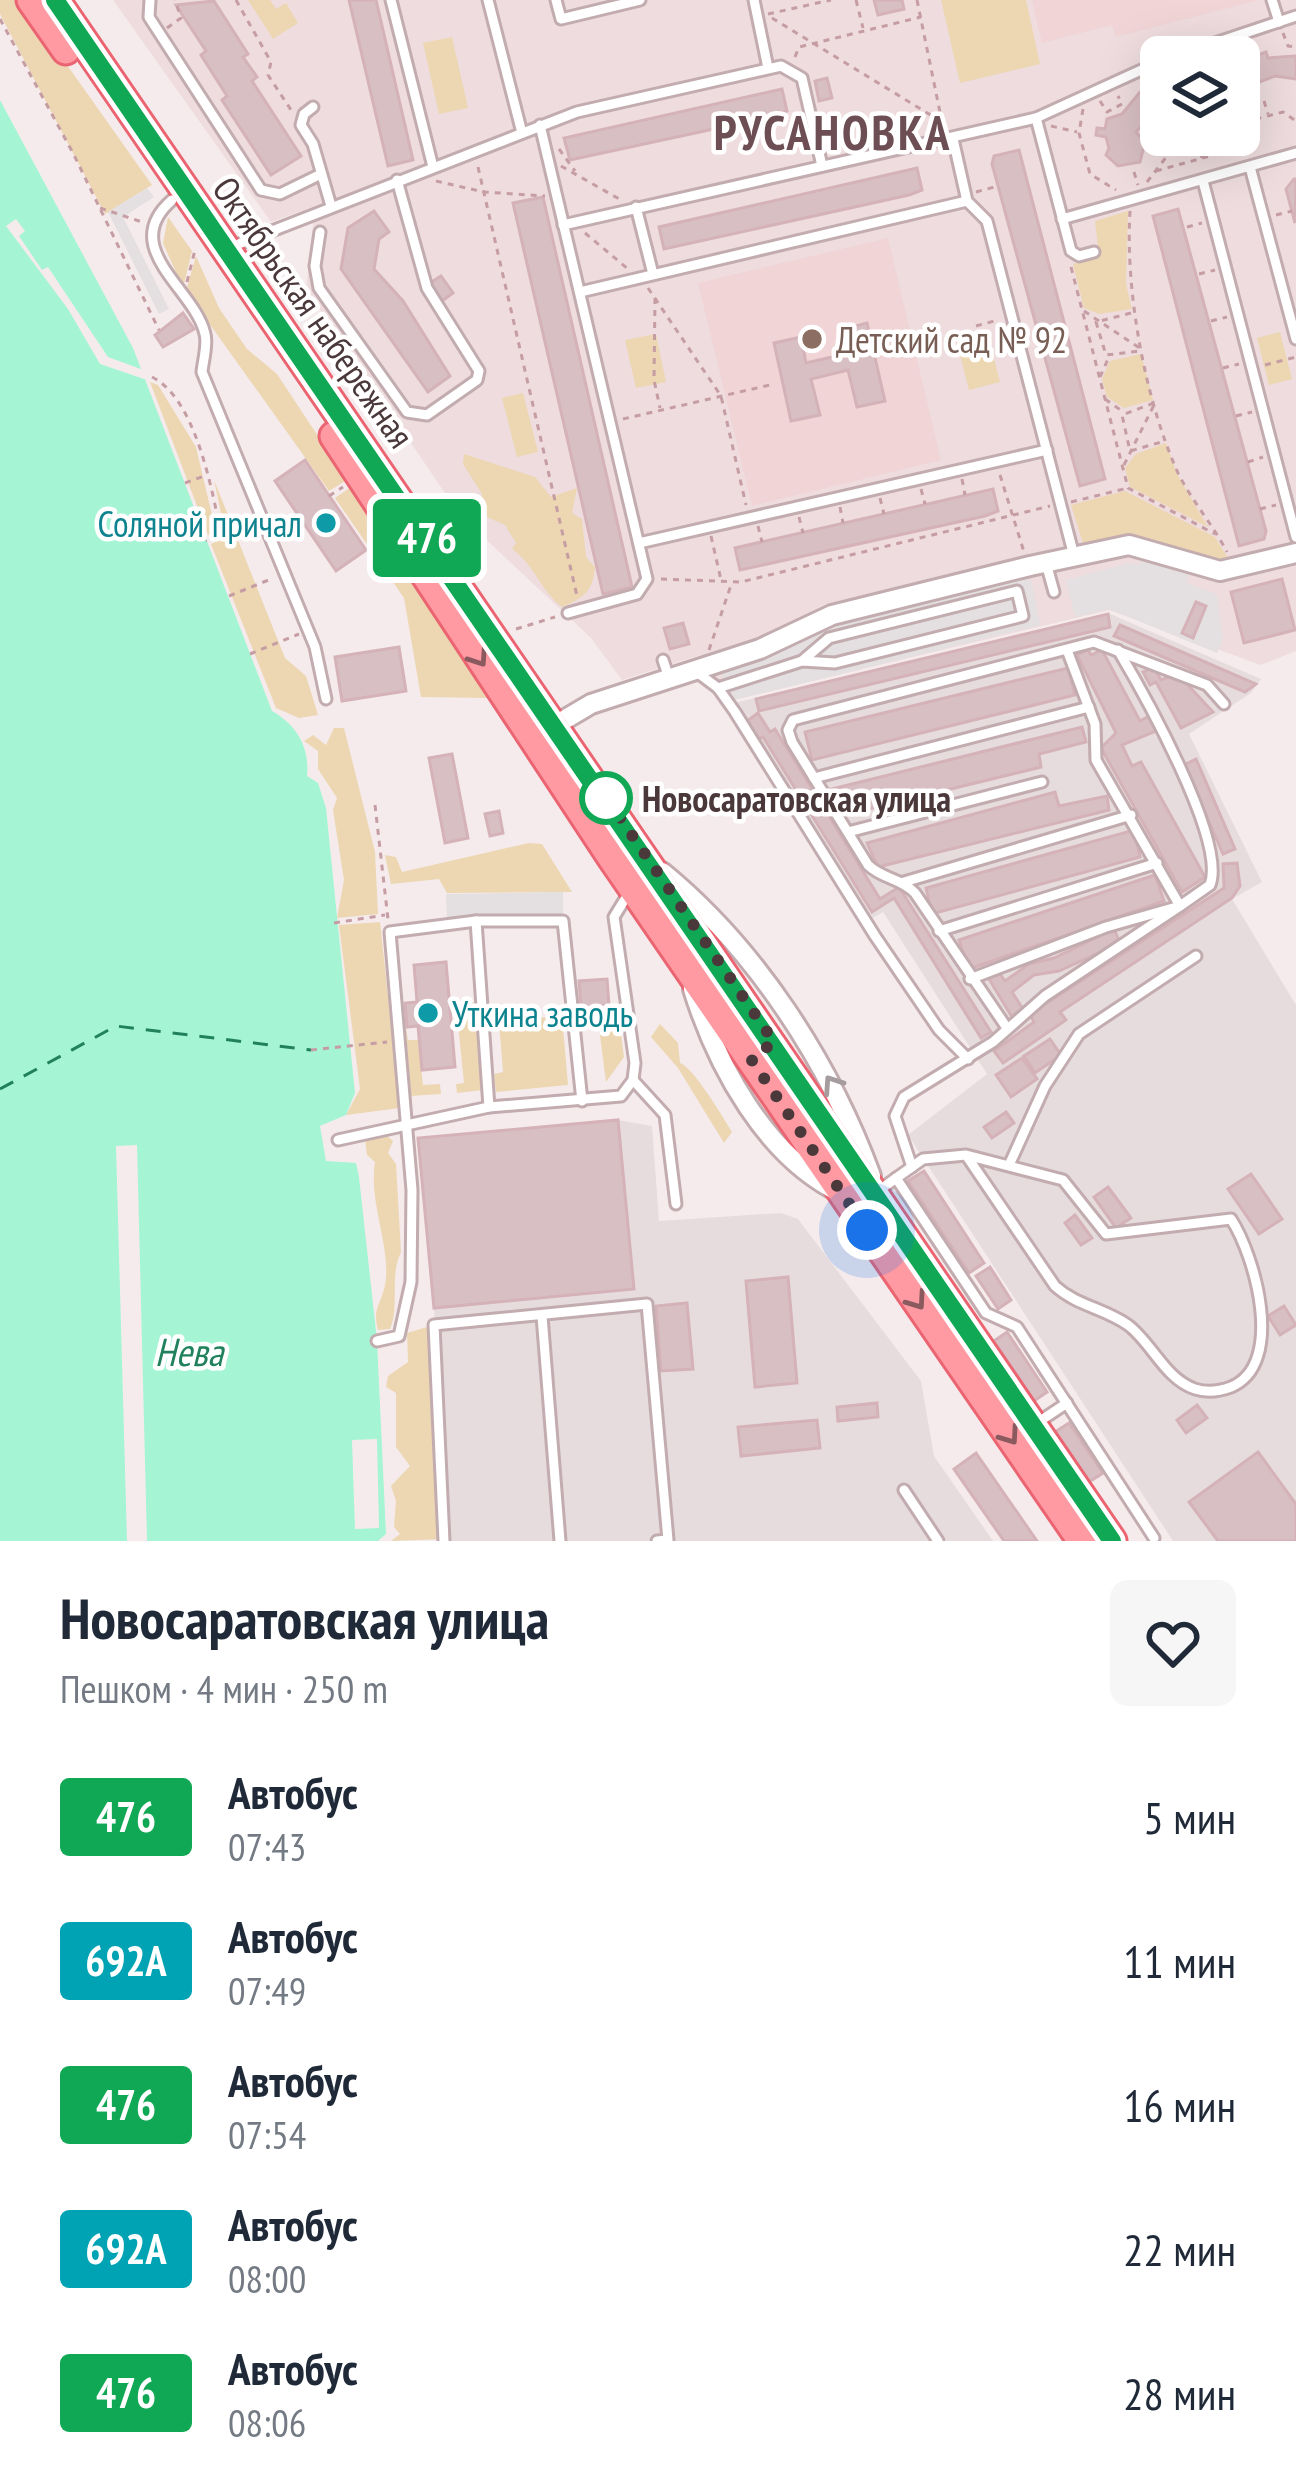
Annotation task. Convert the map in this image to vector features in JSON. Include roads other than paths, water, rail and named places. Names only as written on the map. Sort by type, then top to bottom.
[{"type":"main road","name":"Октябрьская набережная","points":[[31,0],[544,731]]},
{"type":"main road","name":"Октябрьская набережная","points":[[55,0],[544,731]]},
{"type":"main road","points":[[544,731],[767,1011],[774,1042],[886,1185],[1032,1426],[1112,1541]]},
{"type":"main road","points":[[544,731],[633,888],[1082,1541]]},
{"type":"street","points":[[544,731],[666,669],[760,649],[845,610],[1074,556],[1129,544],[1206,569],[1237,569],[1296,554]]},
{"type":"street","points":[[684,962],[714,1050],[764,1124],[789,1160],[842,1194]]},
{"type":"street","points":[[767,1011],[844,1101],[886,1185]]},
{"type":"lane","points":[[150,0],[149,17],[261,190],[280,194],[319,176]]},
{"type":"lane","points":[[391,0],[433,167]]},
{"type":"lane","points":[[488,0],[522,133]]},
{"type":"lane","points":[[556,0],[561,20],[640,0]]},
{"type":"lane","points":[[1272,0],[1281,27]]},
{"type":"lane","points":[[758,8],[768,68]]},
{"type":"lane","points":[[1249,36],[1281,27],[1296,16]]},
{"type":"lane","points":[[226,250],[540,125],[768,68],[792,68],[802,78],[822,166]]},
{"type":"lane","points":[[568,224],[1036,120],[1140,70]]},
{"type":"lane","points":[[313,107],[300,119],[331,206]]},
{"type":"lane","points":[[1036,120],[1074,255],[1094,252]]},
{"type":"lane","points":[[540,125],[568,224],[647,579],[637,594],[568,613]]},
{"type":"lane","points":[[949,138],[966,198],[987,221],[1074,556]]},
{"type":"lane","points":[[1062,219],[1296,153]]},
{"type":"lane","points":[[1250,166],[1296,339]]},
{"type":"lane","points":[[320,232],[315,266],[319,288],[407,412],[428,415],[477,380],[478,371],[427,288],[397,180]]},
{"type":"lane","points":[[1203,181],[1296,537]]},
{"type":"lane","points":[[580,292],[966,198]]},
{"type":"lane","points":[[172,200],[155,226],[158,261],[206,333],[202,372],[308,631],[326,699]]},
{"type":"lane","points":[[636,207],[653,274]]},
{"type":"lane","points":[[639,543],[1047,451]]},
{"type":"lane","points":[[1038,565],[1054,592]]},
{"type":"lane","points":[[718,688],[802,661],[835,663],[1023,616],[1016,591],[829,638],[802,661]]},
{"type":"lane","points":[[1131,815],[904,882],[877,874],[788,730],[793,720],[1094,642],[1207,685],[1224,704]]},
{"type":"lane","points":[[912,1167],[895,1116],[898,1105],[1210,885],[1212,862],[1171,739],[1118,648]]},
{"type":"lane","points":[[1066,650],[1089,707],[1096,760],[1180,906]]},
{"type":"lane","points":[[700,664],[939,1030],[968,1058]]},
{"type":"lane","points":[[814,778],[1089,707]]},
{"type":"lane","points":[[848,832],[1042,782]]},
{"type":"lane","points":[[939,931],[1157,863]]},
{"type":"lane","points":[[904,882],[1007,1028]]},
{"type":"lane","points":[[338,1140],[489,1107],[621,1096],[633,1080],[635,1063],[614,935],[621,899],[633,888]]},
{"type":"lane","points":[[970,979],[1106,927],[1180,906]]},
{"type":"lane","points":[[377,1340],[399,1336],[411,1282],[409,1121],[390,932],[476,920],[563,920],[582,1101]]},
{"type":"lane","points":[[476,920],[489,1107]]},
{"type":"lane","points":[[1010,1163],[1045,1086],[1079,1034],[1196,956]]},
{"type":"lane","points":[[751,1059],[774,1042]]},
{"type":"lane","points":[[633,1080],[665,1115],[676,1204]]},
{"type":"lane","points":[[966,1155],[1055,1286],[1073,1303],[1129,1326],[1178,1379],[1196,1390],[1220,1391],[1243,1382],[1256,1365],[1262,1340],[1250,1249],[1231,1220],[1106,1234],[1063,1180],[966,1155],[931,1156],[886,1185],[986,1313],[1018,1328],[1154,1538]]},
{"type":"lane","points":[[444,1541],[434,1325],[646,1304],[668,1540],[657,1541]]},
{"type":"lane","points":[[542,1316],[560,1541]]},
{"type":"lane","points":[[1032,1426],[1067,1403]]},
{"type":"lane","points":[[904,1490],[938,1541]]},
{"type":"water","name":"Нева","points":[[0,100],[133,348],[272,711],[300,738],[307,776],[318,783],[326,808],[355,1093],[346,1115],[320,1126],[326,1161],[356,1163],[359,1177],[377,1340],[386,1534],[378,1541],[0,1541]]},
{"type":"place","name":"Детский сад № 92","points":[[812,339]]},
{"type":"place","name":"Соляной причал","points":[[326,523]]},
{"type":"place","name":"Новосаратовская улица","points":[[606,798]]},
{"type":"place","name":"Уткина заводь","points":[[428,1013]]},
{"type":"district","name":"РУСАНОВКА","points":[[833,132]]}]
